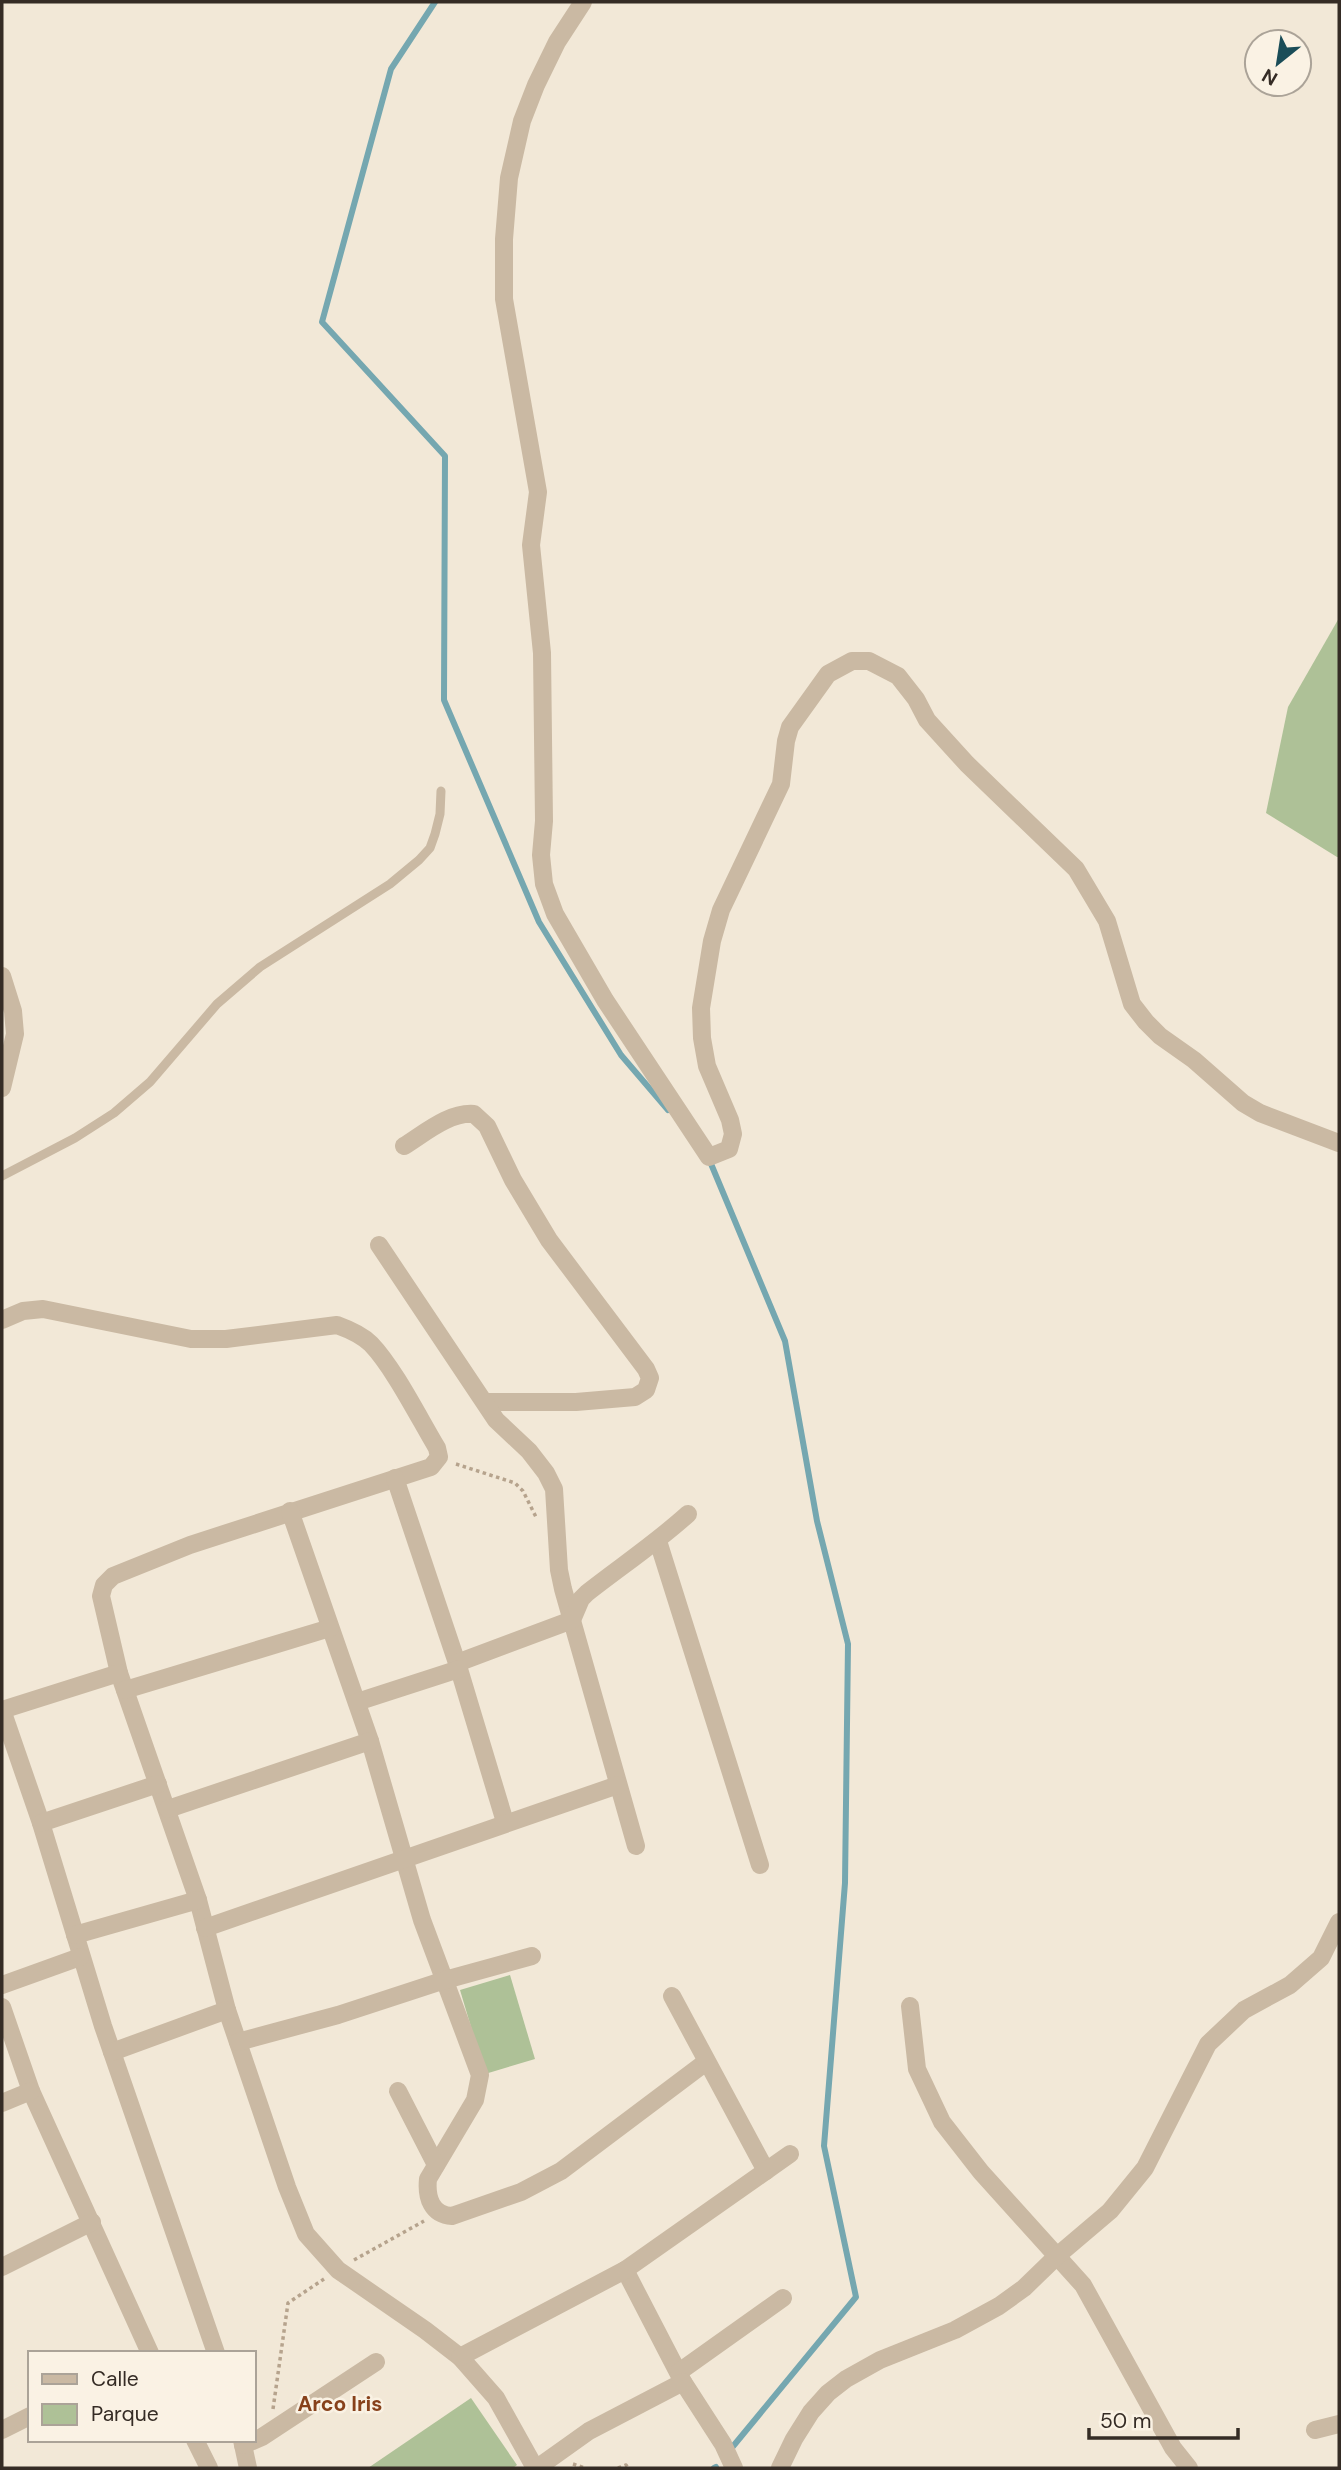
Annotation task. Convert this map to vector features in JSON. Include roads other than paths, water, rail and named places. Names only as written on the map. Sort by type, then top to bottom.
[{"type":"street","points":[[583,2],[557,42],[522,121],[509,178],[504,239],[504,299],[538,492],[531,544],[542,653],[544,821],[541,855],[544,884],[555,914],[605,1000],[709,1157],[729,1149],[733,1133],[707,1066],[702,1038],[701,1008],[712,940],[721,910],[781,784],[790,727],[828,674],[852,661],[869,661],[898,676],[916,699],[927,720],[958,755],[1076,869],[1107,921],[1132,1004],[1146,1022],[1260,1113],[1339,1143]]},
{"type":"street","points":[[2,976],[13,1011],[15,1034],[2,1088]]},
{"type":"street","points":[[404,1146],[448,1119],[462,1113],[474,1114],[486,1126],[513,1180],[549,1240],[646,1369],[649,1378],[646,1390],[635,1397],[576,1402],[485,1402]]},
{"type":"street","points":[[379,1245],[496,1420],[529,1451],[554,1489],[559,1570],[636,1846]]},
{"type":"street","points":[[2,1320],[23,1311],[43,1309],[191,1339],[226,1339],[337,1325],[370,1343],[437,1448],[439,1457],[431,1467],[290,1511],[168,1554],[113,1576],[103,1585],[101,1596],[122,1682],[198,1900],[227,2010],[306,2234],[338,2270],[460,2357],[496,2398],[536,2468],[589,2431],[681,2377],[783,2298]]},
{"type":"street","points":[[395,1478],[458,1666],[505,1822]]},
{"type":"street","points":[[290,1511],[370,1741],[422,1920],[480,2075],[475,2100],[428,2179],[427,2188],[432,2207],[438,2213],[452,2216],[521,2192],[561,2171],[706,2062]]},
{"type":"street","points":[[357,1702],[458,1666],[572,1620],[587,1593],[625,1562],[658,1541],[688,1514]]},
{"type":"street","points":[[658,1541],[760,1865]]},
{"type":"street","points":[[215,2351],[80,1957],[41,1824],[2,1710],[330,1628]]},
{"type":"street","points":[[168,1809],[370,1741]]},
{"type":"street","points":[[41,1824],[159,1784]]},
{"type":"street","points":[[205,1928],[618,1784]]},
{"type":"street","points":[[75,1936],[198,1900]]},
{"type":"street","points":[[780,2468],[811,2412],[828,2393],[846,2379],[880,2360],[955,2330],[999,2306],[1024,2288],[1056,2256],[1110,2210],[1145,2168],[1208,2045],[1244,2010],[1290,1985],[1321,1958],[1339,1922]]},
{"type":"street","points":[[238,2042],[338,2015],[445,1980],[532,1956]]},
{"type":"street","points":[[2,1985],[80,1957]]},
{"type":"street","points":[[673,1996],[766,2171]]},
{"type":"street","points":[[2,2007],[31,2091],[149,2351]]},
{"type":"street","points":[[910,2007],[917,2069],[942,2122],[981,2172],[1083,2285],[1173,2448],[1189,2468]]},
{"type":"street","points":[[112,2052],[227,2010]]},
{"type":"street","points":[[2,2104],[31,2091]]},
{"type":"street","points":[[398,2091],[436,2165]]},
{"type":"street","points":[[460,2357],[625,2270],[790,2154]]},
{"type":"street","points":[[2,2267],[92,2222]]},
{"type":"street","points":[[625,2270],[681,2377],[723,2444],[734,2468]]},
{"type":"street","points":[[256,2439],[376,2362]]},
{"type":"street","points":[[2,2430],[28,2417]]},
{"type":"street","points":[[1315,2430],[1339,2424]]},
{"type":"street","points":[[196,2442],[209,2468]]},
{"type":"street","points":[[242,2443],[248,2468]]},
{"type":"lane","points":[[2,1176],[41,1157],[114,1113],[150,1082],[217,1004],[260,967],[390,884],[419,860],[429,848],[435,834],[440,814],[441,791]]},
{"type":"waterway","points":[[435,2],[391,69],[322,322],[445,456],[444,700],[539,922],[621,1055],[668,1110]]},
{"type":"waterway","points":[[709,1159],[785,1341],[817,1521],[848,1644],[845,1883],[824,2146],[856,2297],[730,2450]]},
{"type":"district","name":"Arco Iris","points":[[340,2404]]}]
